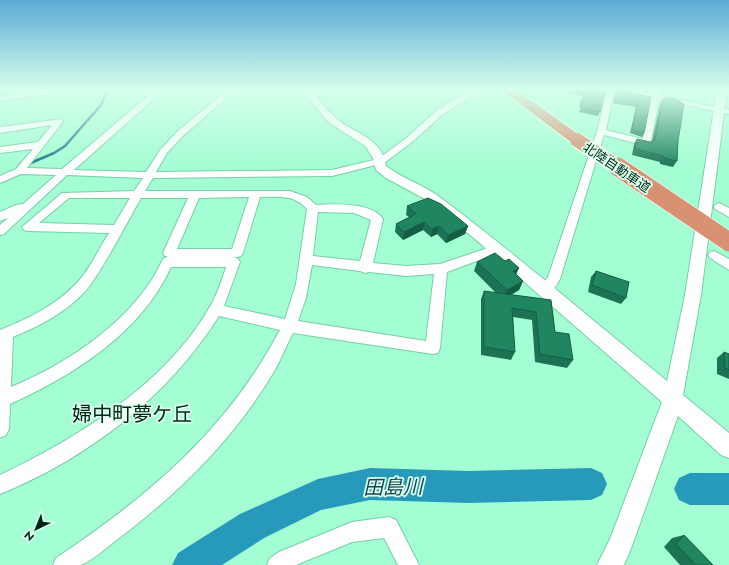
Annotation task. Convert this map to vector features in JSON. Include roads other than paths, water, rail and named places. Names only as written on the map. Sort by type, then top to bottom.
[{"type":"highway","name":"北陸自動車道","points":[[548,115],[729,242]]},
{"type":"highway","name":"北陸自動車道","points":[[580,137],[729,229]]},
{"type":"street","points":[[0,231],[131,115]]},
{"type":"street","points":[[0,429],[3,335],[32,323],[62,304],[86,281],[151,175],[163,152],[181,133],[202,115]]},
{"type":"street","points":[[329,115],[333,120],[370,143],[380,161],[380,167],[390,175],[430,196],[494,247],[729,447]]},
{"type":"street","points":[[0,180],[20,171],[151,175],[332,173],[380,161],[408,142],[436,115]]},
{"type":"street","points":[[545,289],[554,279],[605,115]]},
{"type":"street","points":[[601,131],[647,143],[653,115]]},
{"type":"street","points":[[610,565],[620,546],[664,427],[673,398],[693,295],[723,115]]},
{"type":"street","points":[[0,130],[59,121],[20,171]]},
{"type":"street","points":[[0,150],[39,145]]},
{"type":"street","points":[[63,565],[123,524],[176,478],[219,434],[249,396],[269,365],[289,326],[301,290],[313,209],[307,201],[290,194],[66,195],[28,227],[117,229]]},
{"type":"street","points":[[195,195],[169,253],[237,253],[255,195]]},
{"type":"street","points":[[0,217],[35,199]]},
{"type":"street","points":[[313,209],[346,208],[370,214],[377,219],[365,268]]},
{"type":"street","points":[[719,208],[729,213]]},
{"type":"street","points":[[306,260],[365,268],[406,271],[441,269],[489,252],[494,247]]},
{"type":"street","points":[[714,255],[729,265]]},
{"type":"street","points":[[0,485],[55,458],[104,426],[168,371],[196,339],[216,310],[234,262],[167,262],[156,284],[145,298],[126,320],[101,342],[65,368],[1,400]]},
{"type":"street","points":[[216,310],[289,326],[433,348],[441,269]]},
{"type":"street","points":[[277,565],[286,559],[352,532],[389,528],[410,565]]},
{"type":"waterway","points":[[26,165],[54,153],[65,146],[92,115]]},
{"type":"waterway","name":"田島川","points":[[190,565],[252,526],[318,495],[370,484],[468,487],[591,484]]},
{"type":"waterway","name":"田島川","points":[[690,489],[729,489]]},
{"type":"district","name":"婦中町夢ケ丘","points":[[132,414]]}]
